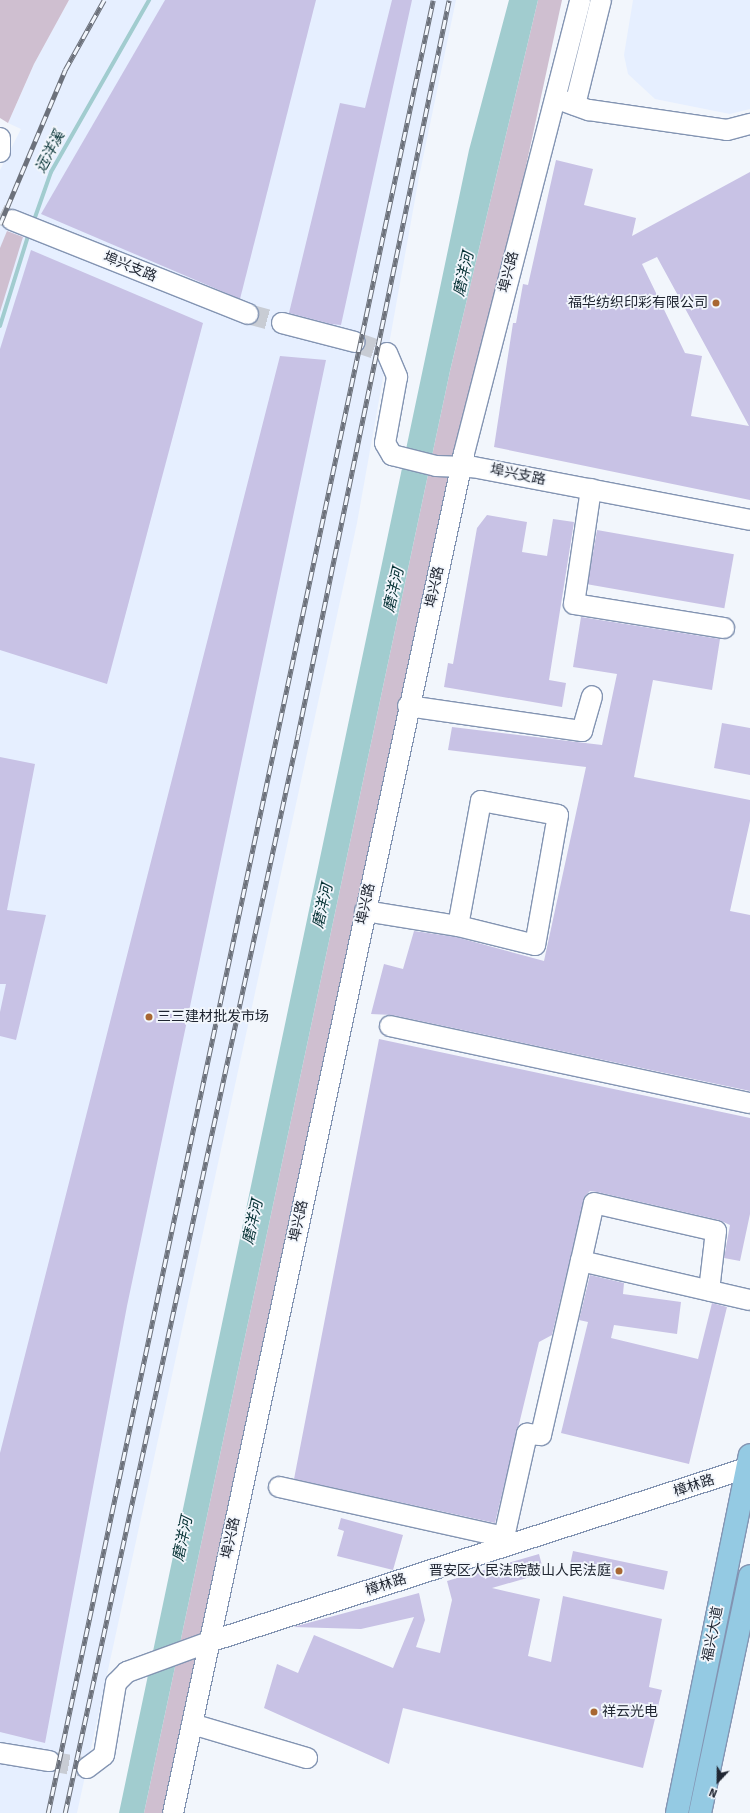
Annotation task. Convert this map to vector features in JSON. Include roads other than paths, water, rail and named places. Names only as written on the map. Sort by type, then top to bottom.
[{"type":"main road","name":"福兴大道","points":[[677,1813],[749,1463]]},
{"type":"main road","name":"福兴大道","points":[[700,1813],[750,1576]]},
{"type":"street","name":"埠兴路","points":[[567,102],[580,0]]},
{"type":"street","name":"埠兴路","points":[[173,1813],[408,706],[461,467],[546,126],[567,102],[601,0]]},
{"type":"street","points":[[567,102],[635,118],[727,130],[750,124]]},
{"type":"street","points":[[0,138],[0,152]]},
{"type":"street","name":"埠兴支路","points":[[12,220],[248,314]]},
{"type":"street","points":[[282,323],[355,342]]},
{"type":"street","name":"埠兴支路","points":[[387,353],[397,377],[385,443],[387,450],[399,458],[436,466],[461,467],[591,489],[750,520]]},
{"type":"street","points":[[591,489],[574,604],[724,628]]},
{"type":"street","points":[[408,706],[582,731],[592,696]]},
{"type":"street","points":[[365,911],[458,926],[535,945],[558,815],[481,801],[458,926]]},
{"type":"street","points":[[390,1026],[750,1103]]},
{"type":"street","points":[[279,1488],[504,1537],[527,1434],[541,1435],[594,1203],[716,1231],[709,1291]]},
{"type":"street","points":[[581,1261],[750,1300]]},
{"type":"street","name":"樟林路","points":[[88,1768],[104,1755],[116,1683],[136,1668],[186,1652],[209,1642],[749,1463]]},
{"type":"street","points":[[192,1724],[307,1758]]},
{"type":"street","points":[[0,1753],[49,1762]]},
{"type":"water","name":"磨洋河","points":[[509,0],[538,0],[450,371],[144,1813],[119,1813],[469,150]]},
{"type":"waterway","name":"远洋溪","points":[[33,223],[51,172],[149,0]]},
{"type":"waterway","name":"远洋溪","points":[[0,326],[29,233]]},
{"type":"tunnel","points":[[0,214],[12,220]]},
{"type":"tunnel","points":[[248,314],[282,323]]},
{"type":"tunnel","points":[[355,342],[387,353]]},
{"type":"tunnel","points":[[49,1761],[87,1768]]},
{"type":"railway","points":[[0,224],[65,70],[104,0]]},
{"type":"railway","points":[[48,1813],[433,0]]},
{"type":"railway","points":[[65,1813],[298,734],[449,0]]},
{"type":"place","name":"福华纺织印彩有限公司","points":[[716,303]]},
{"type":"place","name":"三三建材批发市场","points":[[149,1017]]},
{"type":"place","name":"晋安区人民法院鼓山人民法庭","points":[[619,1571]]},
{"type":"place","name":"祥云光电","points":[[594,1712]]}]
